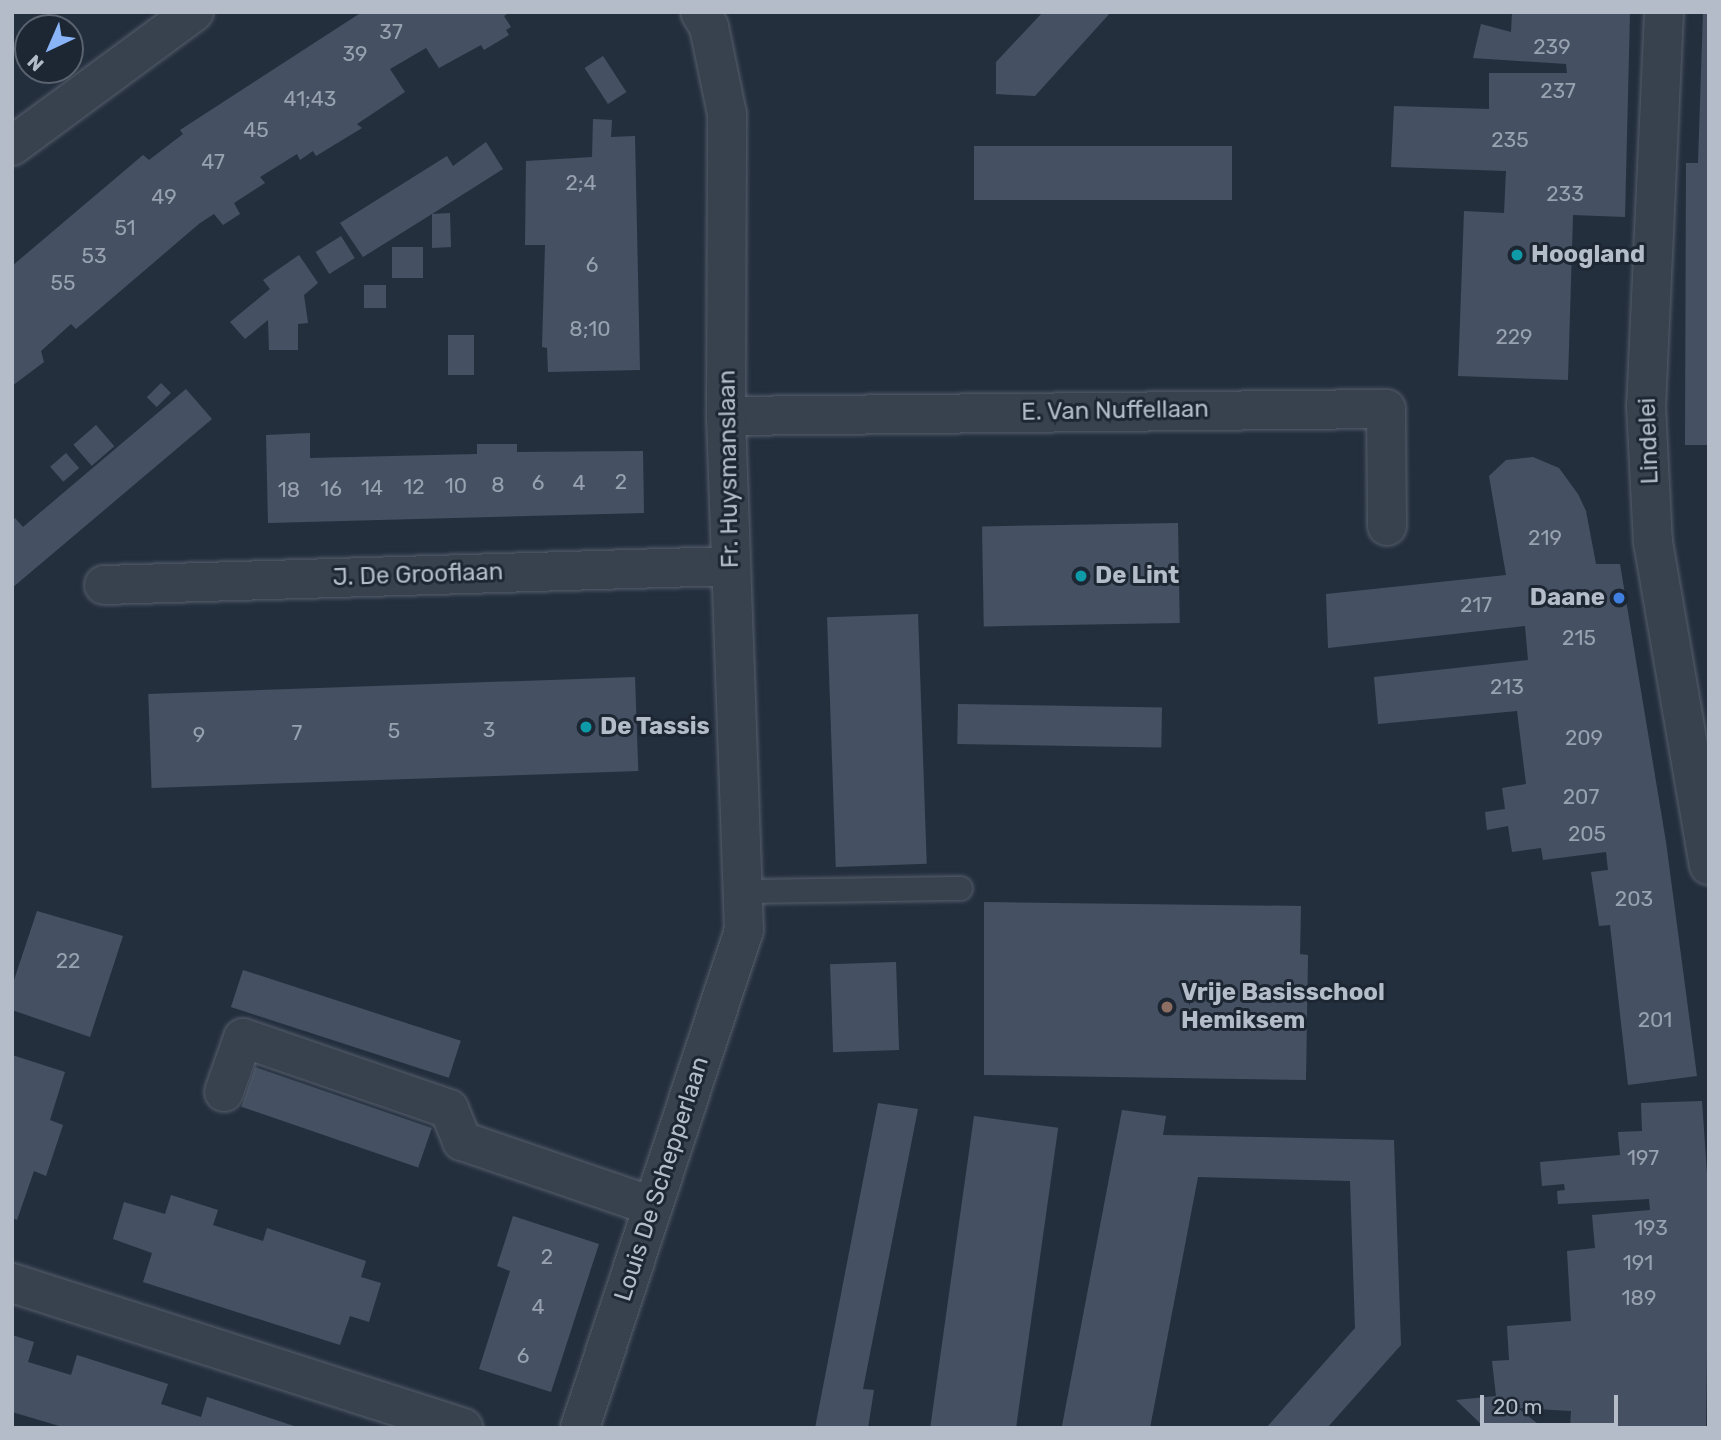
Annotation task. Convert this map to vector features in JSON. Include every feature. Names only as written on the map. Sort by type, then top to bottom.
[{"type":"street","points":[[12,146],[194,12]]},
{"type":"street","name":"Fr. Huysmanslaan","points":[[700,12],[709,27],[727,114],[726,416],[744,930]]},
{"type":"street","name":"Lindelei","points":[[1664,12],[1647,405],[1653,542],[1709,865]]},
{"type":"street","name":"E. Van Nuffellaan","points":[[726,416],[1386,409],[1387,526]]},
{"type":"street","name":"J. De Grooflaan","points":[[104,585],[731,566]]},
{"type":"street","name":"Louis De Schepperlaan","points":[[580,1428],[744,930]]},
{"type":"street","points":[[224,1092],[243,1038],[449,1109],[462,1141],[652,1206]]},
{"type":"street","points":[[12,1283],[463,1428]]},
{"type":"lane","points":[[743,891],[960,888]]},
{"type":"building","points":[[362,12],[511,12],[504,16],[511,27],[506,30],[509,35],[484,50],[481,45],[439,68],[426,48],[390,69],[405,92],[357,124],[362,128],[316,156],[313,151],[300,160],[297,154],[260,177],[265,183],[234,203],[240,214],[223,225],[214,214],[200,223],[76,329],[71,324],[41,351],[44,362],[12,386],[12,266],[143,155],[149,160],[183,134],[180,130]]},
{"type":"building","points":[[1043,12],[1111,12],[1035,96],[996,94],[996,62]]},
{"type":"building","points":[[1512,12],[1630,12],[1625,217],[1573,215],[1568,380],[1458,376],[1464,211],[1504,213],[1506,171],[1391,167],[1394,106],[1489,109],[1489,73],[1567,73],[1566,64],[1473,58],[1481,24],[1511,32]]},
{"type":"building","points":[[1703,12],[1709,12],[1709,445],[1685,445],[1686,163],[1698,163]]},
{"type":"building","points":[[603,56],[626,92],[608,104],[585,68]]},
{"type":"building","points":[[593,119],[612,120],[611,137],[635,136],[640,370],[548,372],[547,348],[542,347],[545,245],[525,245],[526,161],[592,157]]},
{"type":"building","points":[[486,142],[503,169],[363,257],[340,223],[447,156],[453,166]]},
{"type":"building","points":[[974,146],[1232,146],[1232,200],[974,200]]},
{"type":"building","points":[[450,213],[451,247],[432,248],[432,214]]},
{"type":"building","points":[[341,236],[355,258],[329,274],[316,252]]},
{"type":"building","points":[[392,247],[423,247],[423,278],[392,278]]},
{"type":"building","points":[[299,255],[318,283],[304,295],[308,323],[298,324],[298,350],[269,350],[268,320],[245,339],[230,322],[270,289],[263,280]]},
{"type":"building","points":[[364,285],[386,285],[386,308],[364,308]]},
{"type":"building","points":[[448,335],[474,335],[474,375],[448,375]]},
{"type":"building","points":[[161,383],[171,393],[157,407],[147,397]]},
{"type":"building","points":[[186,389],[212,419],[12,588],[12,521],[15,518],[23,527]]},
{"type":"building","points":[[96,425],[114,446],[92,466],[73,445]]},
{"type":"building","points":[[310,433],[310,458],[477,454],[477,444],[517,444],[517,452],[643,451],[644,513],[268,523],[266,435]]},
{"type":"building","points":[[66,453],[79,468],[63,482],[50,467]]},
{"type":"building","points":[[1533,457],[1559,468],[1578,494],[1586,511],[1596,564],[1620,564],[1666,842],[1697,1076],[1628,1085],[1610,925],[1599,926],[1591,872],[1608,870],[1606,852],[1543,860],[1541,848],[1512,852],[1508,826],[1487,830],[1485,812],[1505,809],[1502,788],[1526,784],[1517,711],[1378,724],[1374,677],[1528,660],[1525,626],[1328,648],[1326,594],[1506,575],[1489,476],[1506,460]]},
{"type":"building","name":"De Lint","points":[[1178,523],[1180,623],[984,626],[982,526]]},
{"type":"building","points":[[918,614],[927,864],[836,867],[827,617]]},
{"type":"building","points":[[635,677],[638,771],[152,788],[148,694]]},
{"type":"building","points":[[958,704],[1162,708],[1161,748],[957,744]]},
{"type":"building","points":[[984,902],[1301,906],[1300,954],[1308,955],[1306,1080],[984,1075]]},
{"type":"building","points":[[37,911],[123,936],[90,1037],[12,1010],[12,986]]},
{"type":"building","points":[[896,962],[899,1050],[833,1052],[830,964]]},
{"type":"building","points":[[243,970],[461,1041],[449,1078],[231,1007]]},
{"type":"building","points":[[12,1055],[65,1072],[50,1120],[63,1125],[46,1176],[34,1171],[17,1220],[12,1218]]},
{"type":"building","points":[[255,1067],[432,1128],[418,1168],[241,1107]]},
{"type":"building","points":[[1702,1101],[1709,1203],[1706,1428],[1570,1428],[1571,1411],[1518,1408],[1543,1428],[1484,1427],[1456,1400],[1496,1396],[1492,1361],[1509,1360],[1507,1326],[1571,1321],[1567,1251],[1595,1248],[1592,1215],[1650,1210],[1649,1199],[1558,1204],[1557,1191],[1565,1190],[1564,1184],[1542,1186],[1540,1162],[1620,1155],[1618,1132],[1642,1131],[1641,1103]]},
{"type":"building","points":[[878,1103],[918,1109],[863,1389],[874,1390],[868,1428],[815,1428]]},
{"type":"building","points":[[1122,1110],[1166,1116],[1163,1135],[1394,1140],[1401,1345],[1327,1428],[1266,1428],[1355,1328],[1350,1181],[1198,1177],[1150,1428],[1062,1426]]},
{"type":"building","points":[[974,1116],[1058,1128],[1016,1428],[930,1428]]},
{"type":"building","points":[[171,1195],[218,1210],[213,1225],[263,1241],[267,1228],[366,1261],[361,1277],[381,1283],[369,1322],[350,1316],[340,1345],[143,1282],[152,1253],[113,1239],[124,1202],[165,1214]]},
{"type":"building","points":[[513,1216],[599,1244],[551,1392],[479,1369],[510,1271],[497,1266]]},
{"type":"building","points":[[12,1335],[34,1342],[28,1362],[71,1375],[77,1355],[168,1384],[161,1404],[201,1417],[207,1397],[300,1428],[66,1428],[12,1412]]},
{"type":"place","name":"Hoogland","points":[[1517,255]]},
{"type":"place","name":"De Lint","points":[[1081,576]]},
{"type":"place","name":"Daane","points":[[1619,598]]},
{"type":"place","name":"De Tassis","points":[[586,727]]},
{"type":"place","name":"Vrije Basisschool Hemiksem","points":[[1167,1007]]}]
